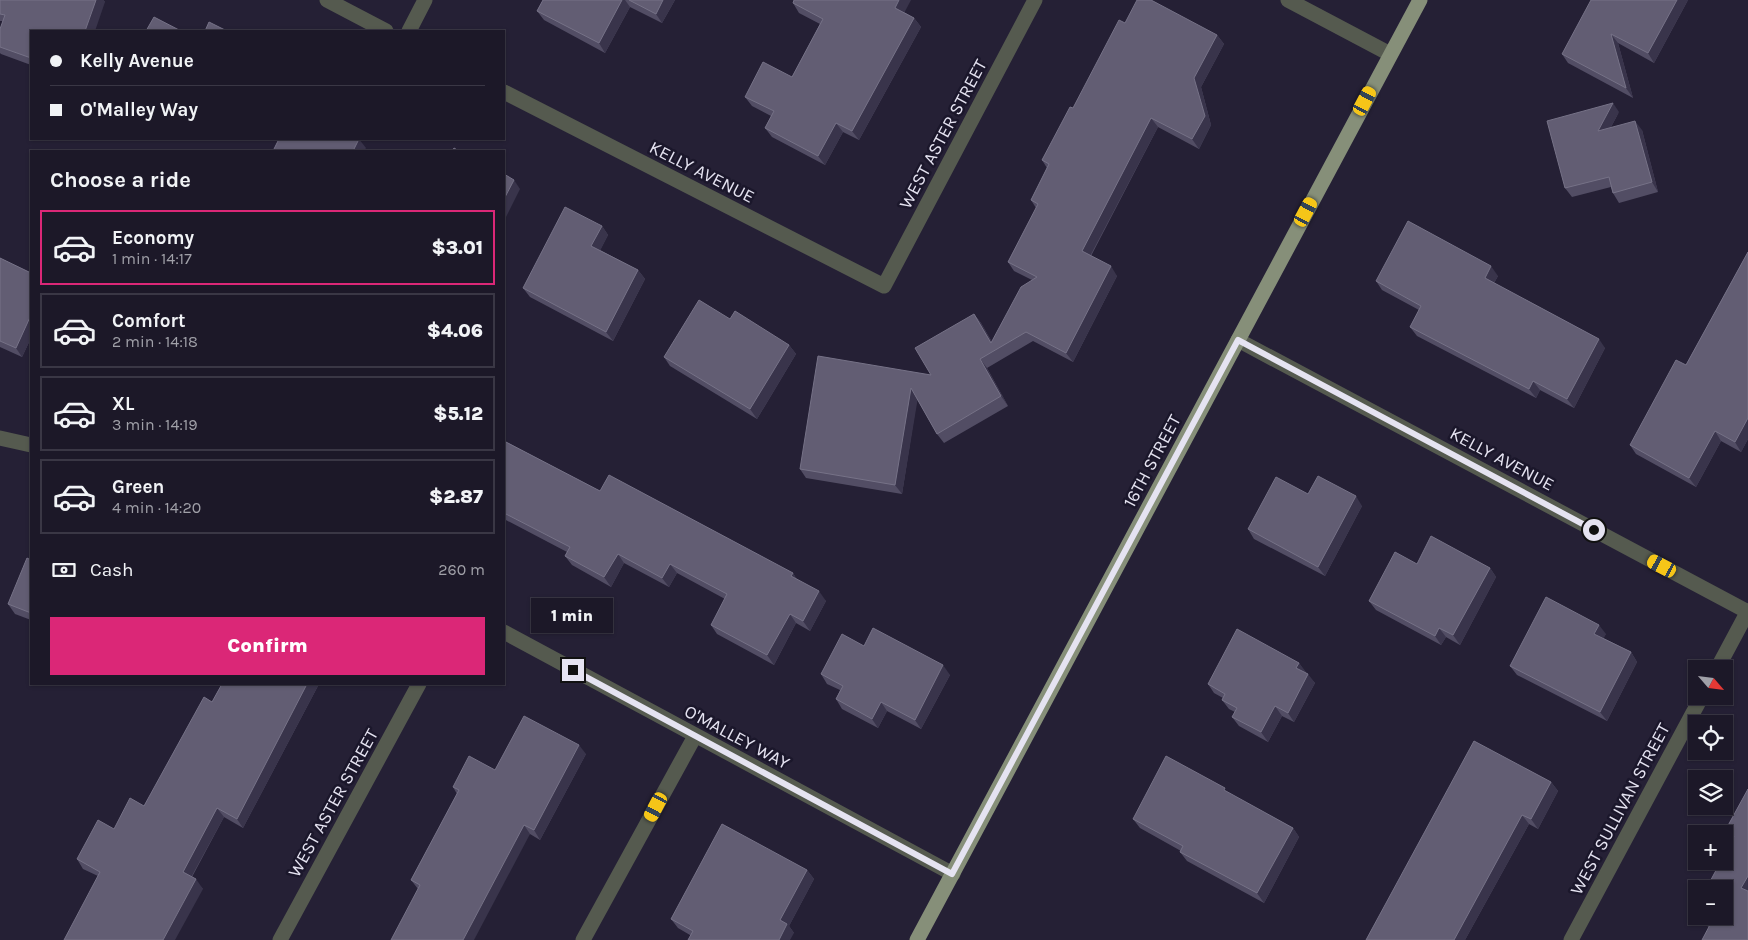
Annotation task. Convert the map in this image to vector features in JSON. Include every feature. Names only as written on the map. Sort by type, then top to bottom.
[{"type":"main road","name":"16TH STREET","points":[[917,940],[1420,0]]},
{"type":"street","points":[[326,0],[384,30]]},
{"type":"street","points":[[410,30],[425,0]]},
{"type":"street","name":"WEST ASTER STREET","points":[[884,286],[1035,0]]},
{"type":"street","points":[[1288,0],[1390,54]]},
{"type":"street","name":"KELLY AVENUE","points":[[505,93],[884,286]]},
{"type":"street","name":"KELLY AVENUE","points":[[1238,340],[1748,612]]},
{"type":"street","points":[[0,438],[30,445]]},
{"type":"street","points":[[1722,660],[1748,612]]},
{"type":"street","name":"O'MALLEY WAY","points":[[505,633],[952,874]]},
{"type":"street","name":"WEST ASTER STREET","points":[[280,940],[418,685]]},
{"type":"street","name":"WEST SULLIVAN STREET","points":[[1571,940],[1697,705]]},
{"type":"street","points":[[584,940],[695,736]]},
{"type":"building","points":[[0,0],[96,0],[85,30],[30,30],[30,58],[0,47],[0,29],[5,15],[0,14]]},
{"type":"building","points":[[543,0],[622,0],[599,43],[537,11]]},
{"type":"building","points":[[629,0],[663,0],[656,14]]},
{"type":"building","points":[[794,0],[899,0],[895,8],[914,18],[852,131],[836,123],[818,156],[765,128],[774,111],[745,97],[763,62],[792,77],[823,19],[793,3]]},
{"type":"building","points":[[1137,0],[1151,0],[1217,35],[1194,78],[1205,116],[1192,139],[1151,118],[1082,251],[1111,266],[1066,353],[1026,332],[980,359],[1001,396],[937,434],[911,388],[895,485],[800,469],[818,356],[931,375],[915,348],[974,314],[991,343],[1021,287],[1037,277],[1008,262],[1038,204],[1031,200],[1049,164],[1042,160],[1070,107],[1073,108],[1119,20],[1125,23]]},
{"type":"building","points":[[1591,0],[1677,0],[1648,53],[1611,34],[1626,88],[1562,54]]},
{"type":"building","points":[[154,17],[179,30],[147,30]]},
{"type":"building","points":[[209,22],[225,30],[205,30]]},
{"type":"building","points":[[1613,103],[1598,131],[1635,121],[1652,182],[1613,193],[1609,177],[1565,188],[1547,121]]},
{"type":"building","points":[[278,140],[358,140],[354,150],[274,150]]},
{"type":"building","points":[[505,175],[514,180],[505,197]]},
{"type":"building","points":[[565,207],[602,226],[591,246],[638,270],[606,332],[523,288]]},
{"type":"building","points":[[1408,221],[1491,266],[1485,278],[1599,339],[1567,399],[1533,381],[1529,389],[1410,327],[1421,306],[1376,281]]},
{"type":"building","points":[[1748,252],[1748,418],[1735,442],[1715,431],[1689,478],[1630,445],[1676,360],[1686,365]]},
{"type":"building","points":[[0,258],[30,273],[30,317],[16,348],[0,341]]},
{"type":"building","points":[[699,300],[730,319],[735,311],[789,345],[750,409],[664,357]]},
{"type":"building","points":[[505,442],[600,491],[609,475],[793,573],[791,576],[819,591],[803,621],[790,614],[767,655],[711,625],[727,594],[670,564],[662,578],[618,554],[604,577],[565,556],[570,547],[505,514]]},
{"type":"building","points":[[1318,476],[1356,496],[1318,567],[1248,529],[1276,477],[1308,494]]},
{"type":"building","points":[[1431,536],[1490,568],[1453,635],[1439,628],[1435,636],[1369,601],[1395,552],[1417,564]]},
{"type":"building","points":[[27,558],[30,560],[30,613],[8,604]]},
{"type":"building","points":[[1546,597],[1599,625],[1594,634],[1631,652],[1600,712],[1510,666]]},
{"type":"building","points":[[873,628],[943,665],[915,720],[881,702],[872,719],[836,699],[843,686],[821,674],[842,634],[864,646]]},
{"type":"building","points":[[1237,629],[1299,663],[1296,668],[1308,674],[1288,713],[1275,706],[1261,732],[1232,717],[1237,708],[1222,700],[1225,694],[1208,684]]},
{"type":"building","points":[[221,685],[306,685],[237,819],[217,808],[183,872],[196,879],[163,940],[64,940],[100,872],[77,859],[98,820],[114,829],[130,798],[144,806],[204,697],[212,702]]},
{"type":"building","points":[[524,716],[579,745],[534,830],[524,825],[463,940],[391,940],[420,885],[411,880],[459,790],[453,787],[469,756],[495,770]]},
{"type":"building","points":[[1474,741],[1551,782],[1531,819],[1522,815],[1454,940],[1366,940]]},
{"type":"building","points":[[1166,756],[1293,828],[1257,893],[1180,852],[1183,846],[1133,819]]},
{"type":"building","points":[[1748,789],[1748,876],[1741,888],[1748,891],[1748,940],[1702,940],[1710,925],[1733,925],[1733,880],[1711,880],[1716,870],[1733,870],[1733,825],[1728,825]]},
{"type":"building","points":[[722,824],[807,870],[780,920],[787,924],[779,940],[688,940],[693,931],[671,919]]},
{"type":"route","points":[[573,670],[952,874],[1238,340],[1594,530]]}]
